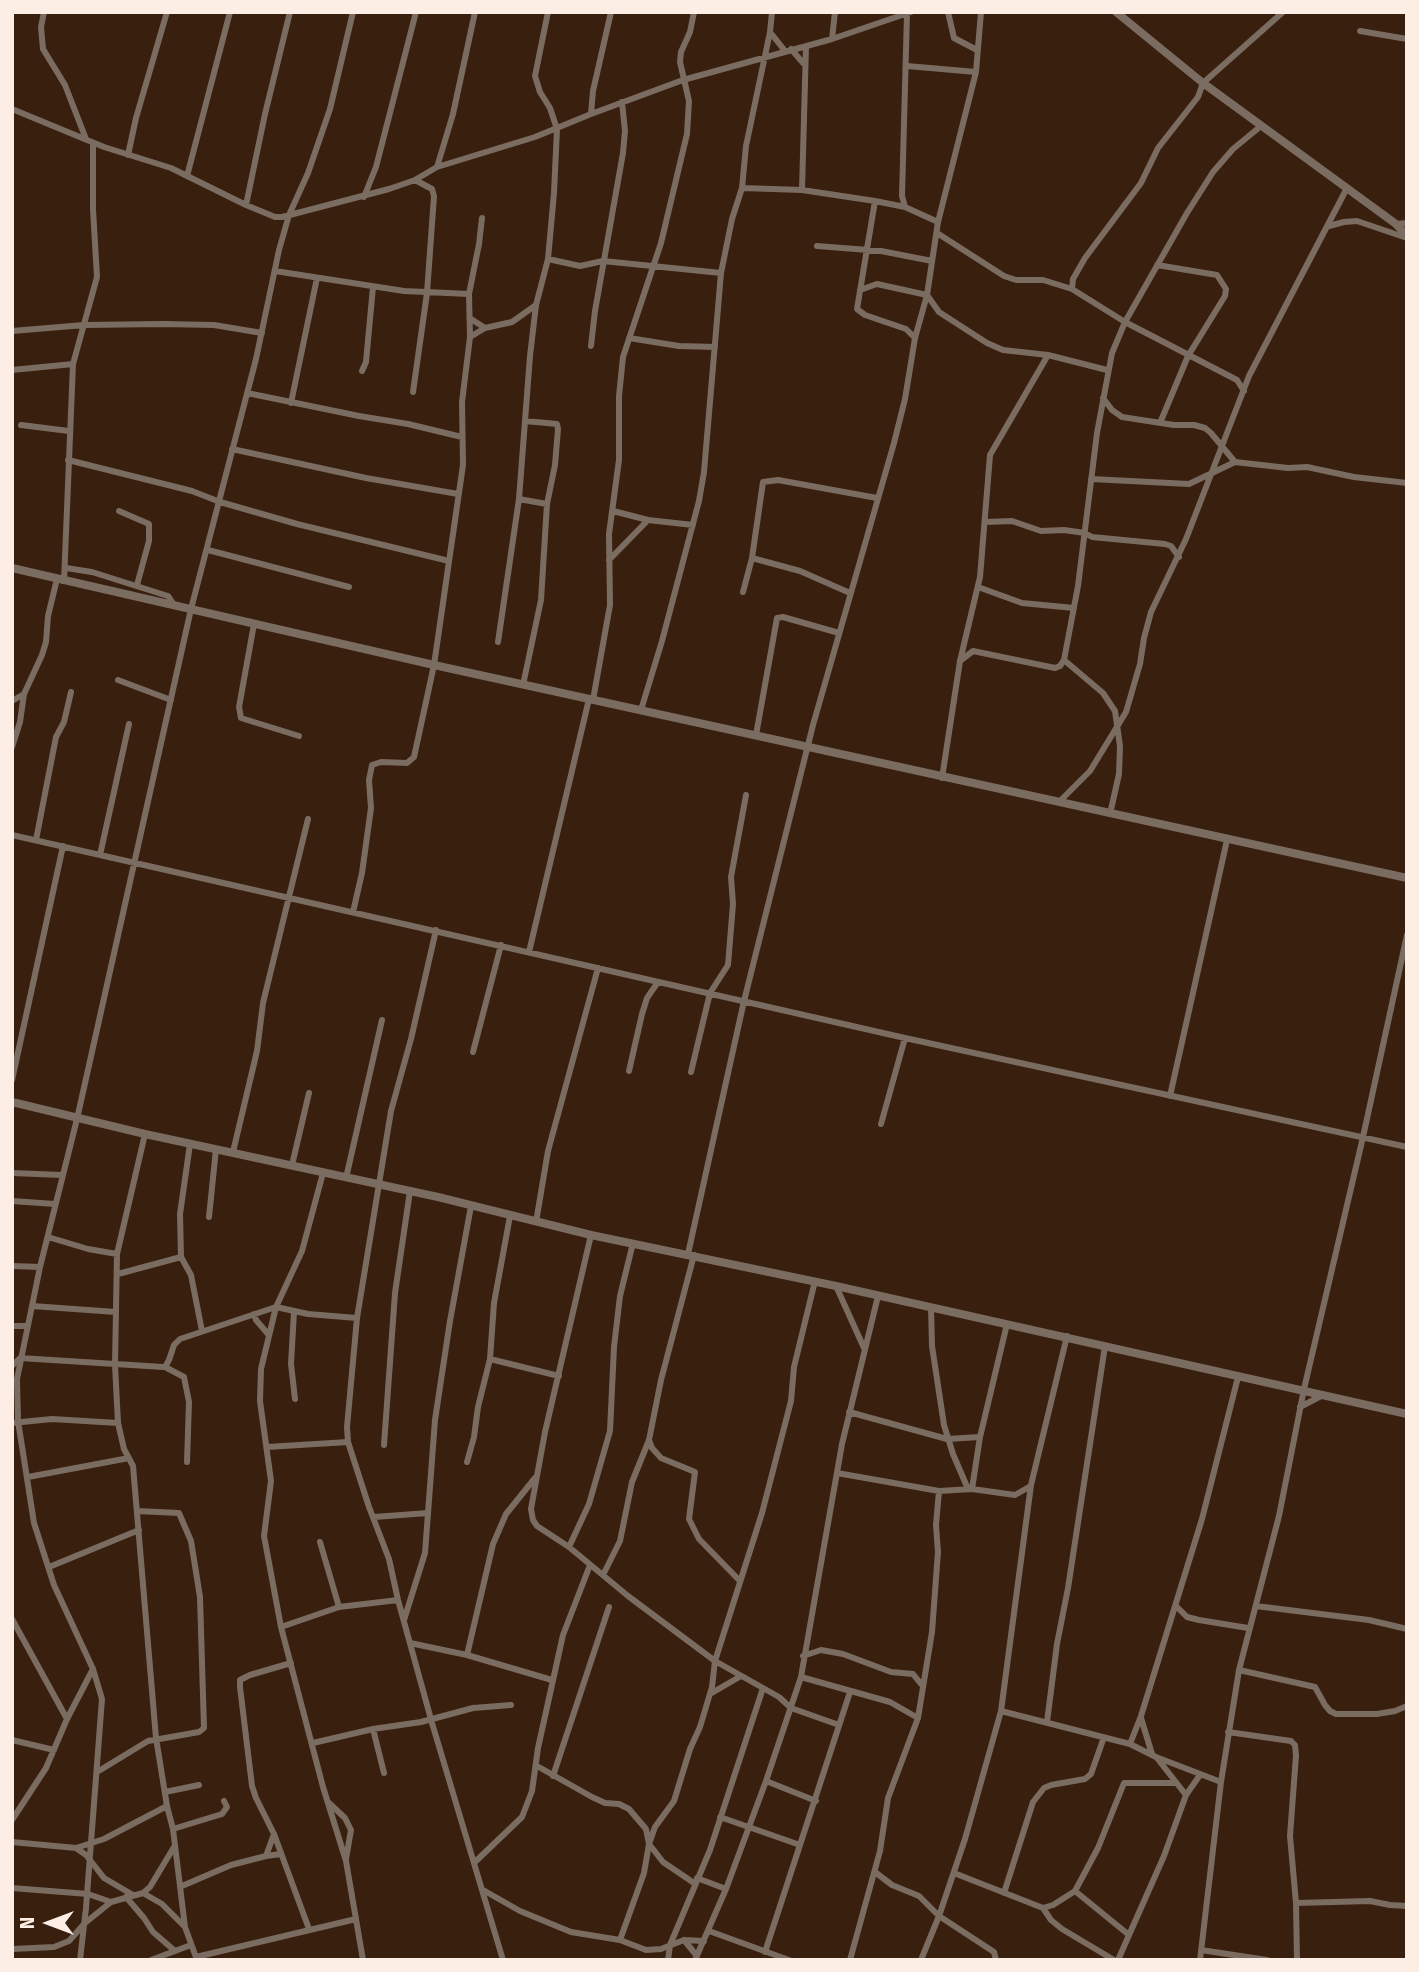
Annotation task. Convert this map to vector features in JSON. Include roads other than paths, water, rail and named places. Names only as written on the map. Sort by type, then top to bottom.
[{"type":"street","points":[[44,12],[41,27],[43,49],[65,85],[86,139]]},
{"type":"street","points":[[128,155],[167,12]]},
{"type":"street","points":[[187,176],[230,12]]},
{"type":"street","points":[[246,205],[290,12]]},
{"type":"street","points":[[80,1960],[88,1894],[103,1699],[93,1669],[48,1567],[34,1523],[28,1477],[15,1422],[15,1379],[77,1119],[191,609],[220,502],[289,215],[308,173],[330,109],[353,12]]},
{"type":"street","points":[[363,197],[376,167],[416,12]]},
{"type":"street","points":[[437,167],[453,114],[475,12]]},
{"type":"street","points":[[498,642],[519,499],[528,370],[536,305],[548,260],[554,193],[557,129],[535,76],[548,12]]},
{"type":"street","points":[[591,114],[593,91],[611,12]]},
{"type":"street","points":[[529,952],[591,700],[610,605],[609,534],[619,460],[621,376],[629,338],[653,267],[687,134],[689,101],[680,62],[681,51],[691,32],[694,12]]},
{"type":"street","points":[[641,710],[693,525],[704,472],[721,273],[732,219],[742,188],[746,146],[772,12]]},
{"type":"street","points":[[832,39],[835,12]]},
{"type":"street","points":[[948,12],[954,38],[977,50]]},
{"type":"street","points":[[603,1575],[620,1541],[632,1482],[649,1440],[744,1001],[807,748],[905,399],[915,338],[927,295],[938,222],[975,72],[981,12]]},
{"type":"street","points":[[1116,12],[1203,83],[1347,188],[1396,225],[1407,237]]},
{"type":"street","points":[[1072,289],[1073,279],[1099,237],[1140,183],[1158,148],[1199,97],[1203,83],[1283,12]]},
{"type":"street","points":[[12,109],[93,143],[171,168],[275,217],[363,197],[415,180],[437,167],[557,129],[683,80],[832,39],[909,13],[902,196],[905,207]]},
{"type":"street","points":[[1360,31],[1407,39]]},
{"type":"street","points":[[770,33],[804,64]]},
{"type":"street","points":[[802,190],[806,46]]},
{"type":"street","points":[[907,66],[975,72]]},
{"type":"street","points":[[669,86],[686,92]]},
{"type":"street","points":[[592,346],[603,261],[623,153],[625,131],[622,102]]},
{"type":"street","points":[[960,661],[973,652],[1055,668],[1064,660],[1074,608],[1107,370],[1125,322],[1187,213],[1221,161],[1247,135],[1261,126]]},
{"type":"street","points":[[12,747],[22,714],[24,694],[46,642],[48,616],[66,568],[73,365],[97,277],[93,143]]},
{"type":"street","points":[[413,391],[435,196],[432,189],[415,180]]},
{"type":"street","points":[[742,188],[802,190],[875,201],[905,207],[938,222]]},
{"type":"street","points":[[1059,802],[1090,771],[1126,712],[1140,664],[1147,623],[1179,557],[1249,376],[1347,188]]},
{"type":"street","points":[[897,205],[902,196]]},
{"type":"street","points":[[875,201],[857,309],[860,313],[906,328],[915,338]]},
{"type":"street","points":[[353,912],[362,873],[371,808],[369,780],[372,765],[381,762],[407,763],[414,757],[433,665],[463,465],[462,402],[470,337],[469,294],[482,218]]},
{"type":"street","points":[[1329,226],[1357,221],[1407,237]]},
{"type":"street","points":[[1396,225],[1407,223]]},
{"type":"street","points":[[937,233],[1004,276],[1016,280],[1043,280],[1072,289],[1125,322],[1230,376],[1240,383],[1244,391]]},
{"type":"street","points":[[817,246],[867,250],[932,261]]},
{"type":"street","points":[[548,260],[580,266],[603,261],[721,273]]},
{"type":"street","points":[[1157,265],[1217,275],[1226,289],[1225,296],[1188,356],[1160,423]]},
{"type":"street","points":[[275,271],[373,287],[426,293],[469,294]]},
{"type":"street","points":[[291,403],[317,278]]},
{"type":"street","points":[[1063,285],[1073,279]]},
{"type":"street","points":[[860,290],[877,284],[927,295],[939,312],[987,343],[1003,350],[1048,355],[1107,370]]},
{"type":"street","points":[[362,371],[366,362],[373,287]]},
{"type":"street","points":[[470,337],[485,328],[512,322],[536,305]]},
{"type":"street","points":[[922,315],[939,312]]},
{"type":"street","points":[[471,319],[485,328]]},
{"type":"street","points":[[906,328],[918,324]]},
{"type":"street","points":[[12,331],[84,325],[214,325],[262,333]]},
{"type":"street","points":[[629,338],[679,346],[715,347]]},
{"type":"street","points":[[942,778],[960,661],[978,587],[990,455],[1048,355]]},
{"type":"street","points":[[12,370],[73,365]]},
{"type":"street","points":[[1230,376],[1249,376]]},
{"type":"street","points":[[247,393],[462,437]]},
{"type":"street","points":[[1103,398],[1112,410],[1122,417],[1205,428],[1235,462]]},
{"type":"street","points":[[523,685],[541,600],[547,504],[555,465],[557,424],[525,421]]},
{"type":"street","points":[[21,425],[69,431]]},
{"type":"street","points":[[232,449],[366,478],[458,494]]},
{"type":"street","points":[[68,460],[192,491],[297,524],[449,561]]},
{"type":"street","points":[[1091,479],[1182,484],[1197,481],[1235,462],[1288,468],[1307,467],[1354,477],[1407,483]]},
{"type":"street","points":[[743,592],[752,558],[762,485],[766,480],[877,498]]},
{"type":"street","points":[[519,499],[547,504]]},
{"type":"street","points":[[119,511],[149,524],[149,541],[137,585]]},
{"type":"street","points":[[613,511],[648,520],[693,525]]},
{"type":"street","points":[[609,560],[648,520]]},
{"type":"street","points":[[985,522],[1013,520],[1041,531],[1064,530],[1085,533],[1092,537],[1165,544],[1171,546],[1179,557]]},
{"type":"street","points":[[208,550],[349,587]]},
{"type":"street","points":[[752,558],[800,571],[850,593]]},
{"type":"street","points":[[12,568],[433,665],[1407,878]]},
{"type":"street","points":[[66,568],[92,572],[137,585],[168,596],[174,605]]},
{"type":"street","points":[[978,587],[1022,603],[1074,608]]},
{"type":"street","points":[[756,735],[777,618],[783,617],[839,633]]},
{"type":"street","points":[[254,624],[239,708],[241,718],[299,736]]},
{"type":"street","points":[[1064,660],[1111,703],[1119,726],[1119,774],[1110,814]]},
{"type":"street","points":[[118,680],[171,700]]},
{"type":"street","points":[[36,840],[56,737],[64,722],[71,692]]},
{"type":"street","points":[[12,701],[24,694]]},
{"type":"street","points":[[100,855],[129,724]]},
{"type":"street","points":[[691,1072],[710,993],[728,965],[733,904],[731,877],[746,795]]},
{"type":"street","points":[[233,1152],[257,1051],[263,1003],[308,819]]},
{"type":"street","points":[[12,835],[290,896],[905,1038],[1407,1147]]},
{"type":"street","points":[[1170,1096],[1227,839]]},
{"type":"street","points":[[12,1080],[63,846]]},
{"type":"street","points":[[436,930],[411,1040],[391,1111],[357,1318],[347,1427],[348,1442],[389,1559],[398,1601],[501,1958]]},
{"type":"street","points":[[1200,1960],[1221,1782],[1239,1670],[1279,1516],[1300,1407],[1407,935]]},
{"type":"street","points":[[473,1052],[501,945]]},
{"type":"street","points":[[536,1222],[548,1151],[598,968]]},
{"type":"street","points":[[629,1071],[647,998],[658,982]]},
{"type":"street","points":[[346,1178],[382,1020]]},
{"type":"street","points":[[881,1124],[905,1038]]},
{"type":"street","points":[[292,1165],[309,1093]]},
{"type":"street","points":[[12,1102],[77,1119],[410,1191],[591,1235],[1067,1336],[1407,1414]]},
{"type":"street","points":[[145,1134],[117,1254],[118,1423],[135,1480],[156,1738],[182,1886],[185,1927],[197,1958],[356,1919]]},
{"type":"street","points":[[190,1144],[180,1214],[181,1257],[191,1275],[202,1331]]},
{"type":"street","points":[[209,1217],[216,1149]]},
{"type":"street","points":[[12,1173],[62,1175]]},
{"type":"street","points":[[323,1173],[302,1251],[276,1307],[259,1385],[271,1481],[264,1536],[281,1627],[327,1801],[346,1861],[363,1960]]},
{"type":"street","points":[[384,1445],[395,1293],[410,1191]]},
{"type":"street","points":[[12,1201],[55,1204]]},
{"type":"street","points":[[404,1620],[425,1553],[435,1420],[471,1206]]},
{"type":"street","points":[[467,1462],[490,1359],[494,1303],[510,1216]]},
{"type":"street","points":[[591,1235],[531,1508],[533,1520],[537,1526],[569,1547],[628,1596],[715,1661],[762,1688],[791,1709],[839,1726]]},
{"type":"street","points":[[48,1237],[117,1254]]},
{"type":"street","points":[[569,1547],[589,1504],[610,1431],[614,1346],[620,1296],[633,1243]]},
{"type":"street","points":[[118,1275],[181,1257]]},
{"type":"street","points":[[12,1266],[40,1267]]},
{"type":"street","points":[[620,1940],[644,1874],[655,1827],[674,1801],[710,1694],[715,1661],[762,1513],[791,1401],[794,1367],[815,1281]]},
{"type":"street","points":[[836,1286],[865,1350]]},
{"type":"street","points":[[696,1958],[726,1889],[801,1677],[849,1412],[878,1296]]},
{"type":"street","points":[[32,1306],[116,1312]]},
{"type":"street","points":[[166,1367],[176,1342],[276,1307],[357,1318]]},
{"type":"street","points":[[931,1307],[932,1346],[947,1439],[970,1489]]},
{"type":"street","points":[[294,1311],[292,1364],[295,1399]]},
{"type":"street","points":[[254,1314],[256,1321],[268,1334]]},
{"type":"street","points":[[970,1489],[1007,1324]]},
{"type":"street","points":[[12,1326],[27,1326]]},
{"type":"street","points":[[921,1960],[954,1873],[1001,1711],[1031,1485],[1067,1336]]},
{"type":"street","points":[[1047,1722],[1105,1346]]},
{"type":"street","points":[[12,1366],[20,1358],[166,1367],[184,1377],[189,1402],[187,1462]]},
{"type":"street","points":[[490,1359],[559,1376]]},
{"type":"street","points":[[1130,1744],[1202,1519],[1238,1377]]},
{"type":"street","points":[[1300,1407],[1325,1395]]},
{"type":"street","points":[[849,1412],[947,1439],[980,1437]]},
{"type":"street","points":[[15,1422],[51,1419],[118,1423]]},
{"type":"street","points":[[649,1440],[661,1458],[695,1472],[689,1519],[699,1539],[740,1581]]},
{"type":"street","points":[[267,1447],[348,1442]]},
{"type":"street","points":[[28,1477],[130,1458]]},
{"type":"street","points":[[837,1473],[940,1491],[970,1489],[1015,1495],[1031,1485]]},
{"type":"street","points":[[467,1654],[493,1544],[506,1514],[538,1474]]},
{"type":"street","points":[[850,1960],[875,1872],[888,1798],[918,1718],[932,1632],[940,1491]]},
{"type":"street","points":[[97,1772],[156,1738],[199,1732],[204,1728],[200,1597],[192,1547],[179,1513],[137,1511]]},
{"type":"street","points":[[374,1517],[428,1513]]},
{"type":"street","points":[[48,1567],[139,1530]]},
{"type":"street","points":[[320,1542],[339,1607]]},
{"type":"street","points":[[475,1861],[522,1817],[532,1791],[552,1680],[567,1621],[590,1565]]},
{"type":"street","points":[[281,1627],[339,1607],[398,1601]]},
{"type":"street","points":[[1176,1606],[1187,1617],[1248,1628]]},
{"type":"street","points":[[1256,1606],[1369,1620],[1407,1629]]},
{"type":"street","points":[[553,1776],[609,1607]]},
{"type":"street","points":[[12,1619],[67,1719]]},
{"type":"street","points":[[410,1643],[467,1654],[552,1680]]},
{"type":"street","points":[[803,1656],[821,1650],[843,1654],[891,1672],[913,1674],[922,1686]]},
{"type":"street","points":[[291,1662],[240,1680],[252,1786],[274,1834],[309,1929]]},
{"type":"street","points":[[12,1820],[46,1768],[93,1669]]},
{"type":"street","points":[[1239,1670],[1315,1687],[1325,1705],[1336,1714],[1395,1712],[1407,1706]]},
{"type":"street","points":[[710,1694],[741,1676]]},
{"type":"street","points":[[801,1677],[890,1702],[918,1718]]},
{"type":"street","points":[[483,1890],[502,1903],[571,1932],[620,1940],[653,1950],[667,1960],[670,1945],[709,1850],[762,1688]]},
{"type":"street","points":[[765,1952],[850,1692]]},
{"type":"street","points":[[313,1743],[373,1729],[399,1727],[473,1708],[511,1705]]},
{"type":"street","points":[[1001,1711],[1130,1744],[1221,1782]]},
{"type":"street","points":[[1141,1716],[1154,1755],[1186,1795]]},
{"type":"street","points":[[373,1729],[384,1773]]},
{"type":"street","points":[[1228,1732],[1292,1741],[1295,1745],[1290,1836],[1296,1903],[1297,1960]]},
{"type":"street","points":[[1004,1893],[1033,1802],[1044,1788],[1085,1779],[1091,1774],[1104,1737]]},
{"type":"street","points":[[12,1740],[54,1750]]},
{"type":"street","points":[[537,1766],[606,1803],[619,1804],[629,1809],[646,1829],[649,1844],[663,1862],[696,1880],[726,1889]]},
{"type":"street","points":[[954,1873],[1044,1908],[1051,1920],[1062,1929],[1116,1960],[1164,1856],[1186,1795],[1200,1775]]},
{"type":"street","points":[[766,1781],[816,1801]]},
{"type":"street","points":[[1044,1908],[1075,1891],[1098,1848],[1124,1783],[1174,1783]]},
{"type":"street","points":[[165,1792],[199,1785]]},
{"type":"street","points":[[173,1829],[222,1814],[227,1807],[224,1801]]},
{"type":"street","points":[[327,1801],[345,1818],[351,1830],[346,1861]]},
{"type":"street","points":[[12,1842],[76,1848],[92,1844],[167,1806]]},
{"type":"street","points":[[720,1816],[800,1845]]},
{"type":"street","points":[[266,1856],[274,1834]]},
{"type":"street","points":[[12,1949],[60,1946],[69,1941],[85,1923],[111,1902],[143,1893],[157,1878],[174,1847]]},
{"type":"street","points":[[76,1848],[104,1878],[130,1896],[153,1932],[174,1951]]},
{"type":"street","points":[[182,1886],[222,1868],[281,1854]]},
{"type":"street","points":[[875,1872],[892,1885],[919,1896],[939,1916],[994,1952],[996,1960]]},
{"type":"street","points":[[12,1888],[88,1894],[111,1902]]},
{"type":"street","points":[[1075,1891],[1129,1935]]},
{"type":"street","points":[[143,1893],[162,1904],[185,1927]]},
{"type":"street","points":[[1296,1903],[1370,1901],[1407,1906]]},
{"type":"street","points":[[490,1916],[502,1903]]},
{"type":"street","points":[[709,1931],[789,1960]]},
{"type":"street","points":[[653,1950],[684,1940],[704,1941]]},
{"type":"street","points":[[684,1940],[696,1958]]},
{"type":"street","points":[[69,1941],[81,1947]]},
{"type":"street","points":[[151,1960],[191,1945]]},
{"type":"street","points":[[1201,1950],[1267,1960]]}]
